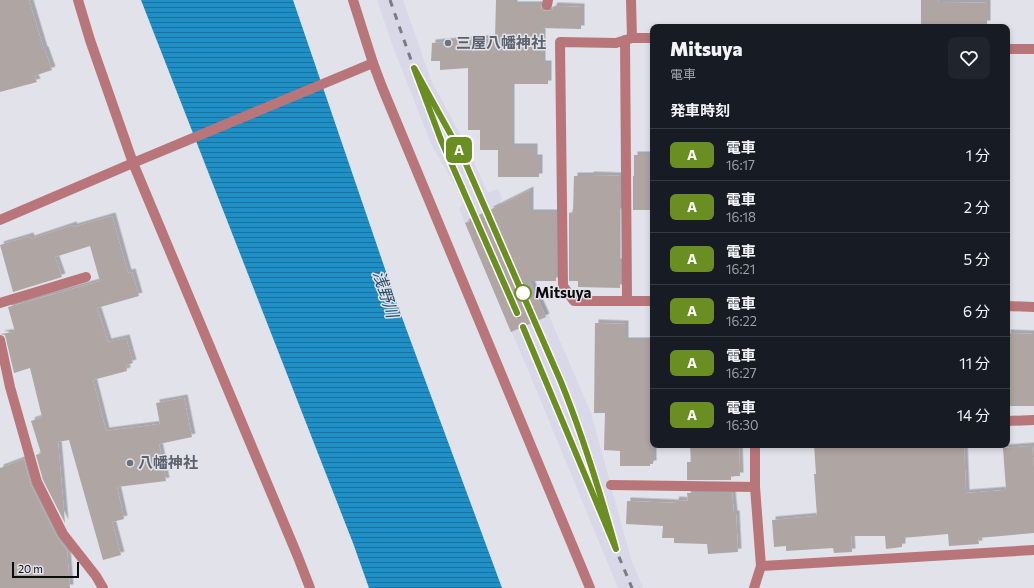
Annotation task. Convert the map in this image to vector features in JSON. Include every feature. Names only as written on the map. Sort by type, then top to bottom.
[{"type":"street","points":[[78,0],[90,40],[133,163],[310,588]]},
{"type":"street","points":[[353,0],[373,63],[590,588]]},
{"type":"street","points":[[627,301],[629,39],[631,0]]},
{"type":"street","points":[[650,38],[629,39],[616,43],[560,42],[563,286],[574,301],[650,301]]},
{"type":"street","points":[[1010,49],[1034,49]]},
{"type":"street","points":[[0,220],[373,63]]},
{"type":"street","points":[[0,302],[86,277]]},
{"type":"street","points":[[1010,306],[1034,307]]},
{"type":"street","points":[[0,340],[10,387],[37,482],[63,534],[96,576],[103,588]]},
{"type":"street","points":[[1010,421],[1034,420]]},
{"type":"street","points":[[754,588],[761,566],[755,487],[755,448]]},
{"type":"street","points":[[611,485],[755,487]]},
{"type":"street","points":[[761,566],[1034,550]]},
{"type":"shaded area","name":"Mitsuya","points":[[377,0],[403,0],[431,80],[467,147],[488,193],[498,189],[502,198],[500,202],[591,413],[631,559],[643,588],[618,588],[531,377],[465,223],[459,208],[463,204],[459,192],[432,146],[392,44]]},
{"type":"water","name":"浅野川","points":[[141,0],[293,0],[397,304],[502,588],[369,588],[353,543]]},
{"type":"building","points":[[0,0],[29,0],[44,50],[52,70],[34,76],[37,82],[0,92]]},
{"type":"building","points":[[496,0],[514,0],[514,5],[541,5],[542,10],[546,11],[552,10],[554,6],[581,7],[581,29],[542,28],[542,64],[548,64],[548,84],[511,84],[511,147],[534,147],[534,158],[539,158],[539,177],[498,177],[498,150],[480,150],[480,130],[468,130],[468,68],[440,70],[440,61],[431,61],[432,43],[495,38]]},
{"type":"building","points":[[921,0],[939,0],[938,2],[987,3],[987,24],[921,24]]},
{"type":"building","points":[[634,155],[650,155],[650,210],[633,210]]},
{"type":"building","points":[[574,176],[620,176],[620,212],[617,212],[617,262],[620,262],[620,288],[578,287],[578,281],[569,281],[569,213],[573,212]]},
{"type":"building","points":[[530,190],[530,213],[556,213],[556,281],[530,281],[546,317],[511,332],[465,223],[491,212],[490,210]]},
{"type":"building","points":[[112,216],[128,273],[132,272],[139,296],[97,308],[108,342],[126,338],[133,363],[126,365],[127,371],[93,380],[106,431],[160,424],[156,403],[184,398],[192,437],[159,444],[166,481],[117,487],[124,519],[112,522],[121,555],[103,560],[69,440],[58,442],[65,523],[43,480],[36,455],[41,453],[31,421],[42,417],[30,368],[14,373],[5,335],[0,334],[15,332],[8,307],[100,281],[90,246],[55,257],[62,277],[13,292],[0,245],[30,236],[31,239],[73,225],[74,227]]},
{"type":"building","points":[[595,323],[625,324],[625,341],[650,341],[650,448],[653,448],[653,464],[650,464],[650,466],[620,466],[620,451],[604,450],[605,413],[594,413]]},
{"type":"building","points":[[1010,333],[1034,334],[1034,406],[1010,406]]},
{"type":"building","points":[[1032,446],[1034,468],[1034,533],[978,538],[979,544],[949,546],[948,534],[902,538],[902,547],[886,549],[885,536],[851,536],[852,552],[834,553],[833,548],[786,551],[786,546],[774,547],[772,520],[817,516],[814,474],[816,474],[814,448],[964,448],[966,493],[1006,490],[1003,448]]},
{"type":"building","points":[[690,448],[739,448],[740,476],[731,476],[731,480],[687,480],[687,462],[691,462]]},
{"type":"building","points":[[24,459],[31,485],[57,537],[67,550],[70,588],[0,588],[0,468]]},
{"type":"building","points":[[687,493],[732,493],[734,514],[736,514],[738,552],[708,554],[707,544],[674,543],[674,538],[662,538],[663,526],[626,524],[627,501],[675,503],[676,500],[688,501]]},
{"type":"railway","points":[[390,0],[425,100],[441,140],[511,298],[632,588]]},
{"type":"railway","points":[[424,86],[462,155],[524,294],[573,411],[590,458],[606,512]]},
{"type":"train","name":"A","points":[[517,313],[470,203],[441,140],[414,68],[448,127],[462,155],[573,410],[590,458],[616,549],[523,327]]},
{"type":"place","name":"三屋八幡神社","points":[[448,43]]},
{"type":"place","name":"Mitsuya","points":[[523,293]]},
{"type":"place","name":"八幡神社","points":[[130,463]]}]
